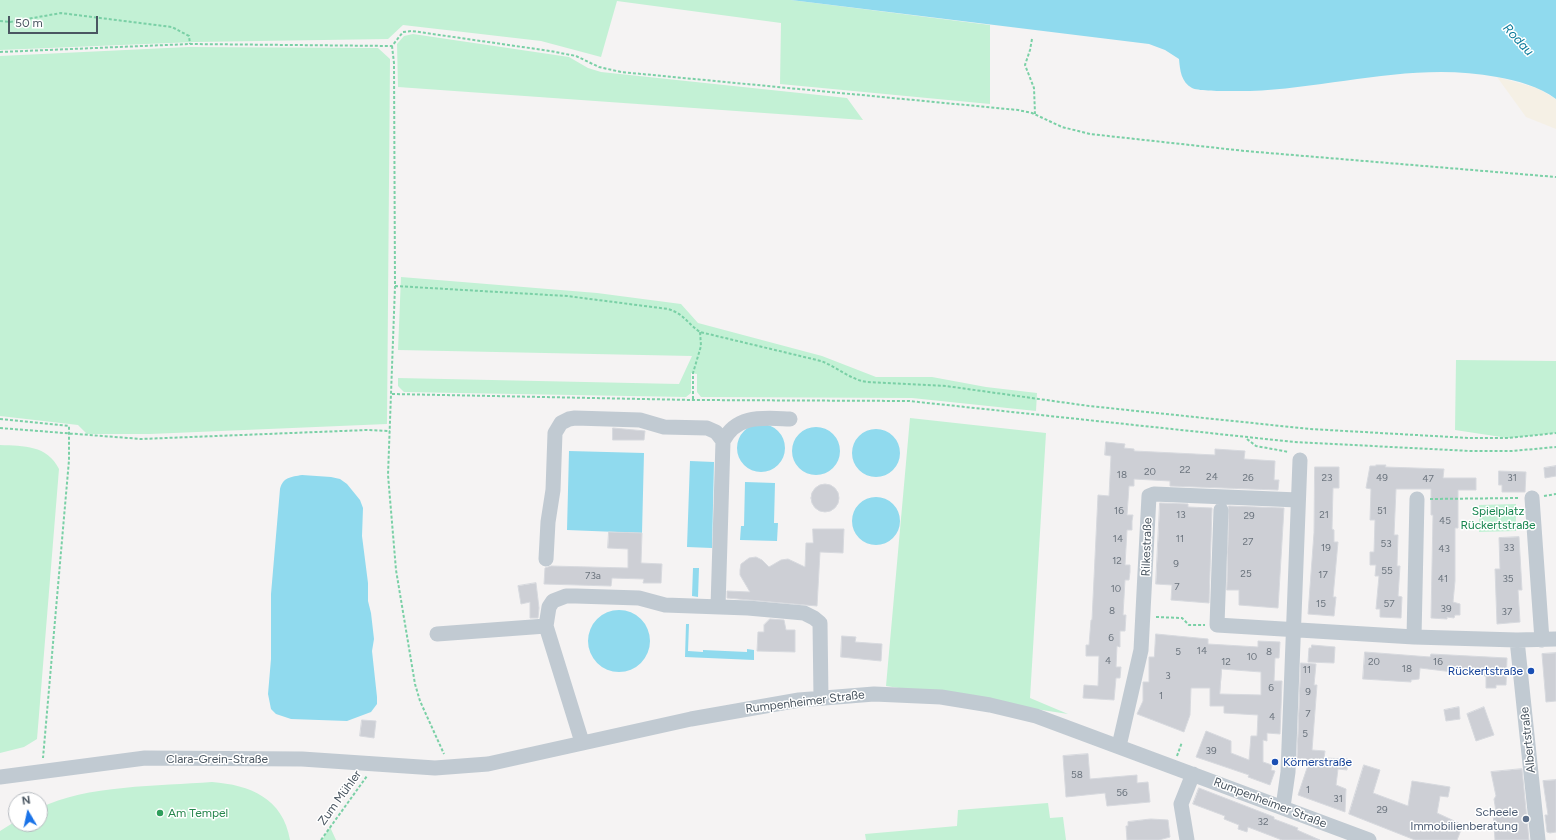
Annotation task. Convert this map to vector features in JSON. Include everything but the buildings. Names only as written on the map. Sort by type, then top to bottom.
[{"type":"street","points":[[546,559],[548,522],[553,490],[554,433],[564,420],[575,418],[640,420],[664,427],[707,428],[716,432],[723,441]]},
{"type":"street","points":[[718,607],[723,441],[727,432],[742,422],[766,418],[790,419]]},
{"type":"street","points":[[1283,807],[1288,772],[1300,460]]},
{"type":"street","name":"Rilkestraße","points":[[1119,746],[1141,650],[1144,616],[1148,499],[1151,494],[1298,500]]},
{"type":"street","points":[[1221,510],[1216,625],[1414,637],[1549,640],[1532,498]]},
{"type":"street","points":[[1414,637],[1417,500]]},
{"type":"street","points":[[582,742],[546,626],[549,607],[553,601],[566,596],[639,598],[665,605],[804,613],[820,623],[821,698]]},
{"type":"street","points":[[437,634],[546,626]]},
{"type":"street","name":"Albertstraße","points":[[1517,640],[1538,840]]},
{"type":"street","name":"Rumpenheimer Straße","points":[[435,768],[488,764],[690,719],[799,700],[874,694],[933,696],[968,701],[1036,716],[1283,807],[1329,833],[1369,840]]},
{"type":"street","name":"Clara-Grein-Straße","points":[[0,778],[145,758],[302,759],[374,766],[435,768]]},
{"type":"street","points":[[1187,840],[1181,804],[1193,774]]},
{"type":"path","points":[[0,21],[10,22],[61,12],[172,27],[189,36],[190,44]]},
{"type":"path","points":[[450,768],[420,702],[415,684],[396,570],[391,524],[388,476],[392,394],[394,286],[394,71],[392,46],[403,32],[412,31],[550,51],[576,56],[599,67],[621,72],[1018,110],[1035,114],[1062,127],[1090,134],[1245,151],[1556,177]]},
{"type":"path","points":[[1032,39],[1025,65],[1034,88],[1035,114]]},
{"type":"path","points":[[0,52],[190,44],[392,46]]},
{"type":"path","points":[[394,286],[567,296],[668,309],[678,312],[685,317],[690,325],[700,332],[821,362],[833,366],[860,381],[867,382],[946,386],[1081,405],[1310,429],[1469,438],[1508,438],[1556,433]]},
{"type":"path","points":[[693,400],[693,373],[701,346],[700,332]]},
{"type":"path","points":[[392,394],[693,400],[909,401],[1246,438],[1470,451],[1512,451],[1556,447]]},
{"type":"path","points":[[0,419],[69,426],[70,435],[42,773]]},
{"type":"path","points":[[0,428],[70,435],[141,439],[366,430],[390,431]]},
{"type":"path","points":[[1246,438],[1256,446],[1288,452],[1300,460]]},
{"type":"path","points":[[1417,500],[1532,498],[1556,494]]},
{"type":"path","points":[[1144,616],[1182,618],[1189,625],[1216,625]]},
{"type":"path","name":"Zum Mühler","points":[[321,840],[374,766]]},
{"type":"green space","points":[[0,0],[791,0],[990,25],[990,104],[780,84],[781,23],[617,1],[601,57],[541,41],[403,25],[388,39],[195,42],[0,50]]},
{"type":"green space","points":[[413,34],[569,57],[588,68],[601,72],[847,98],[863,120],[398,87],[397,44],[404,36]]},
{"type":"green space","points":[[188,47],[378,48],[390,59],[387,424],[150,434],[87,434],[78,425],[0,416],[0,56]]},
{"type":"green space","points":[[401,277],[597,293],[681,304],[698,323],[822,356],[876,377],[932,377],[986,387],[1037,393],[1036,411],[912,398],[701,397],[697,392],[697,374],[691,373],[691,393],[686,397],[404,392],[398,386],[398,378],[679,384],[692,356],[398,350]]},
{"type":"green space","points":[[1456,360],[1556,361],[1556,433],[1508,438],[1455,430]]},
{"type":"green space","points":[[910,418],[1046,433],[1030,698],[1068,714],[886,686]]},
{"type":"green space","points":[[0,445],[34,448],[48,455],[59,469],[37,739],[24,747],[0,753]]},
{"type":"green space","name":"Spielplatz Rückertstraße","points":[[1516,504],[1516,531],[1479,532],[1479,505]]},
{"type":"green space","name":"Am Tempel","points":[[212,782],[239,786],[263,796],[272,804],[280,814],[286,826],[290,840],[0,840],[0,831],[8,826],[8,832],[48,832],[48,804],[58,800],[100,791],[147,786]]},
{"type":"green space","points":[[1048,803],[1050,818],[1063,817],[1066,840],[866,840],[865,834],[957,826],[958,810]]},
{"type":"green space","points":[[330,827],[336,840],[322,840]]},
{"type":"sand","points":[[1497,77],[1537,88],[1556,99],[1556,129],[1526,117]]},
{"type":"water","name":"Rodau","points":[[791,0],[1556,0],[1556,99],[1535,87],[1513,80],[1466,73],[1435,72],[1373,77],[1281,89],[1250,91],[1203,90],[1192,88],[1185,82],[1179,59],[1165,50],[1149,44]]},
{"type":"water","points":[[756,424],[766,424],[778,431],[785,443],[785,453],[778,465],[766,472],[756,472],[748,468],[741,461],[737,453],[737,443],[741,435],[748,428]]},
{"type":"water","points":[[811,427],[821,427],[830,431],[836,437],[840,446],[840,456],[836,465],[830,471],[821,475],[811,475],[802,471],[796,465],[792,456],[792,446],[796,437],[802,431]]},
{"type":"water","points":[[871,429],[881,429],[890,433],[896,439],[900,448],[900,458],[896,467],[890,473],[881,477],[871,477],[862,473],[856,467],[852,458],[852,448],[856,439],[862,433]]},
{"type":"water","points":[[569,451],[644,453],[642,533],[567,530]]},
{"type":"water","points":[[690,461],[714,462],[712,548],[687,547]]},
{"type":"water","points":[[302,475],[340,479],[347,484],[360,500],[363,508],[362,536],[368,583],[368,601],[374,639],[372,651],[377,704],[371,712],[347,721],[291,719],[276,714],[271,709],[268,694],[271,659],[271,594],[280,489],[285,480]]},
{"type":"water","points":[[745,482],[775,483],[774,523],[778,523],[777,541],[740,540],[741,526],[744,526]]},
{"type":"water","points":[[871,497],[881,497],[890,501],[896,507],[900,516],[900,526],[896,535],[890,541],[881,545],[871,545],[862,541],[856,535],[852,526],[852,516],[856,507],[862,501]]},
{"type":"water","points":[[693,568],[699,568],[698,597],[692,596]]},
{"type":"water","points":[[619,610],[631,612],[641,619],[648,629],[650,641],[648,653],[641,663],[631,670],[619,672],[607,670],[597,663],[590,653],[588,641],[590,629],[597,619],[607,612]]},
{"type":"water","points":[[686,624],[689,624],[688,651],[703,652],[703,650],[747,652],[747,649],[754,650],[754,660],[685,657]]},
{"type":"place","name":"Rückertstraße","points":[[1531,671]]},
{"type":"place","name":"Körnerstraße","points":[[1275,762]]},
{"type":"place","name":"Am Tempel","points":[[160,813]]},
{"type":"place","name":"Scheele Immobilienberatung","points":[[1526,819]]}]
